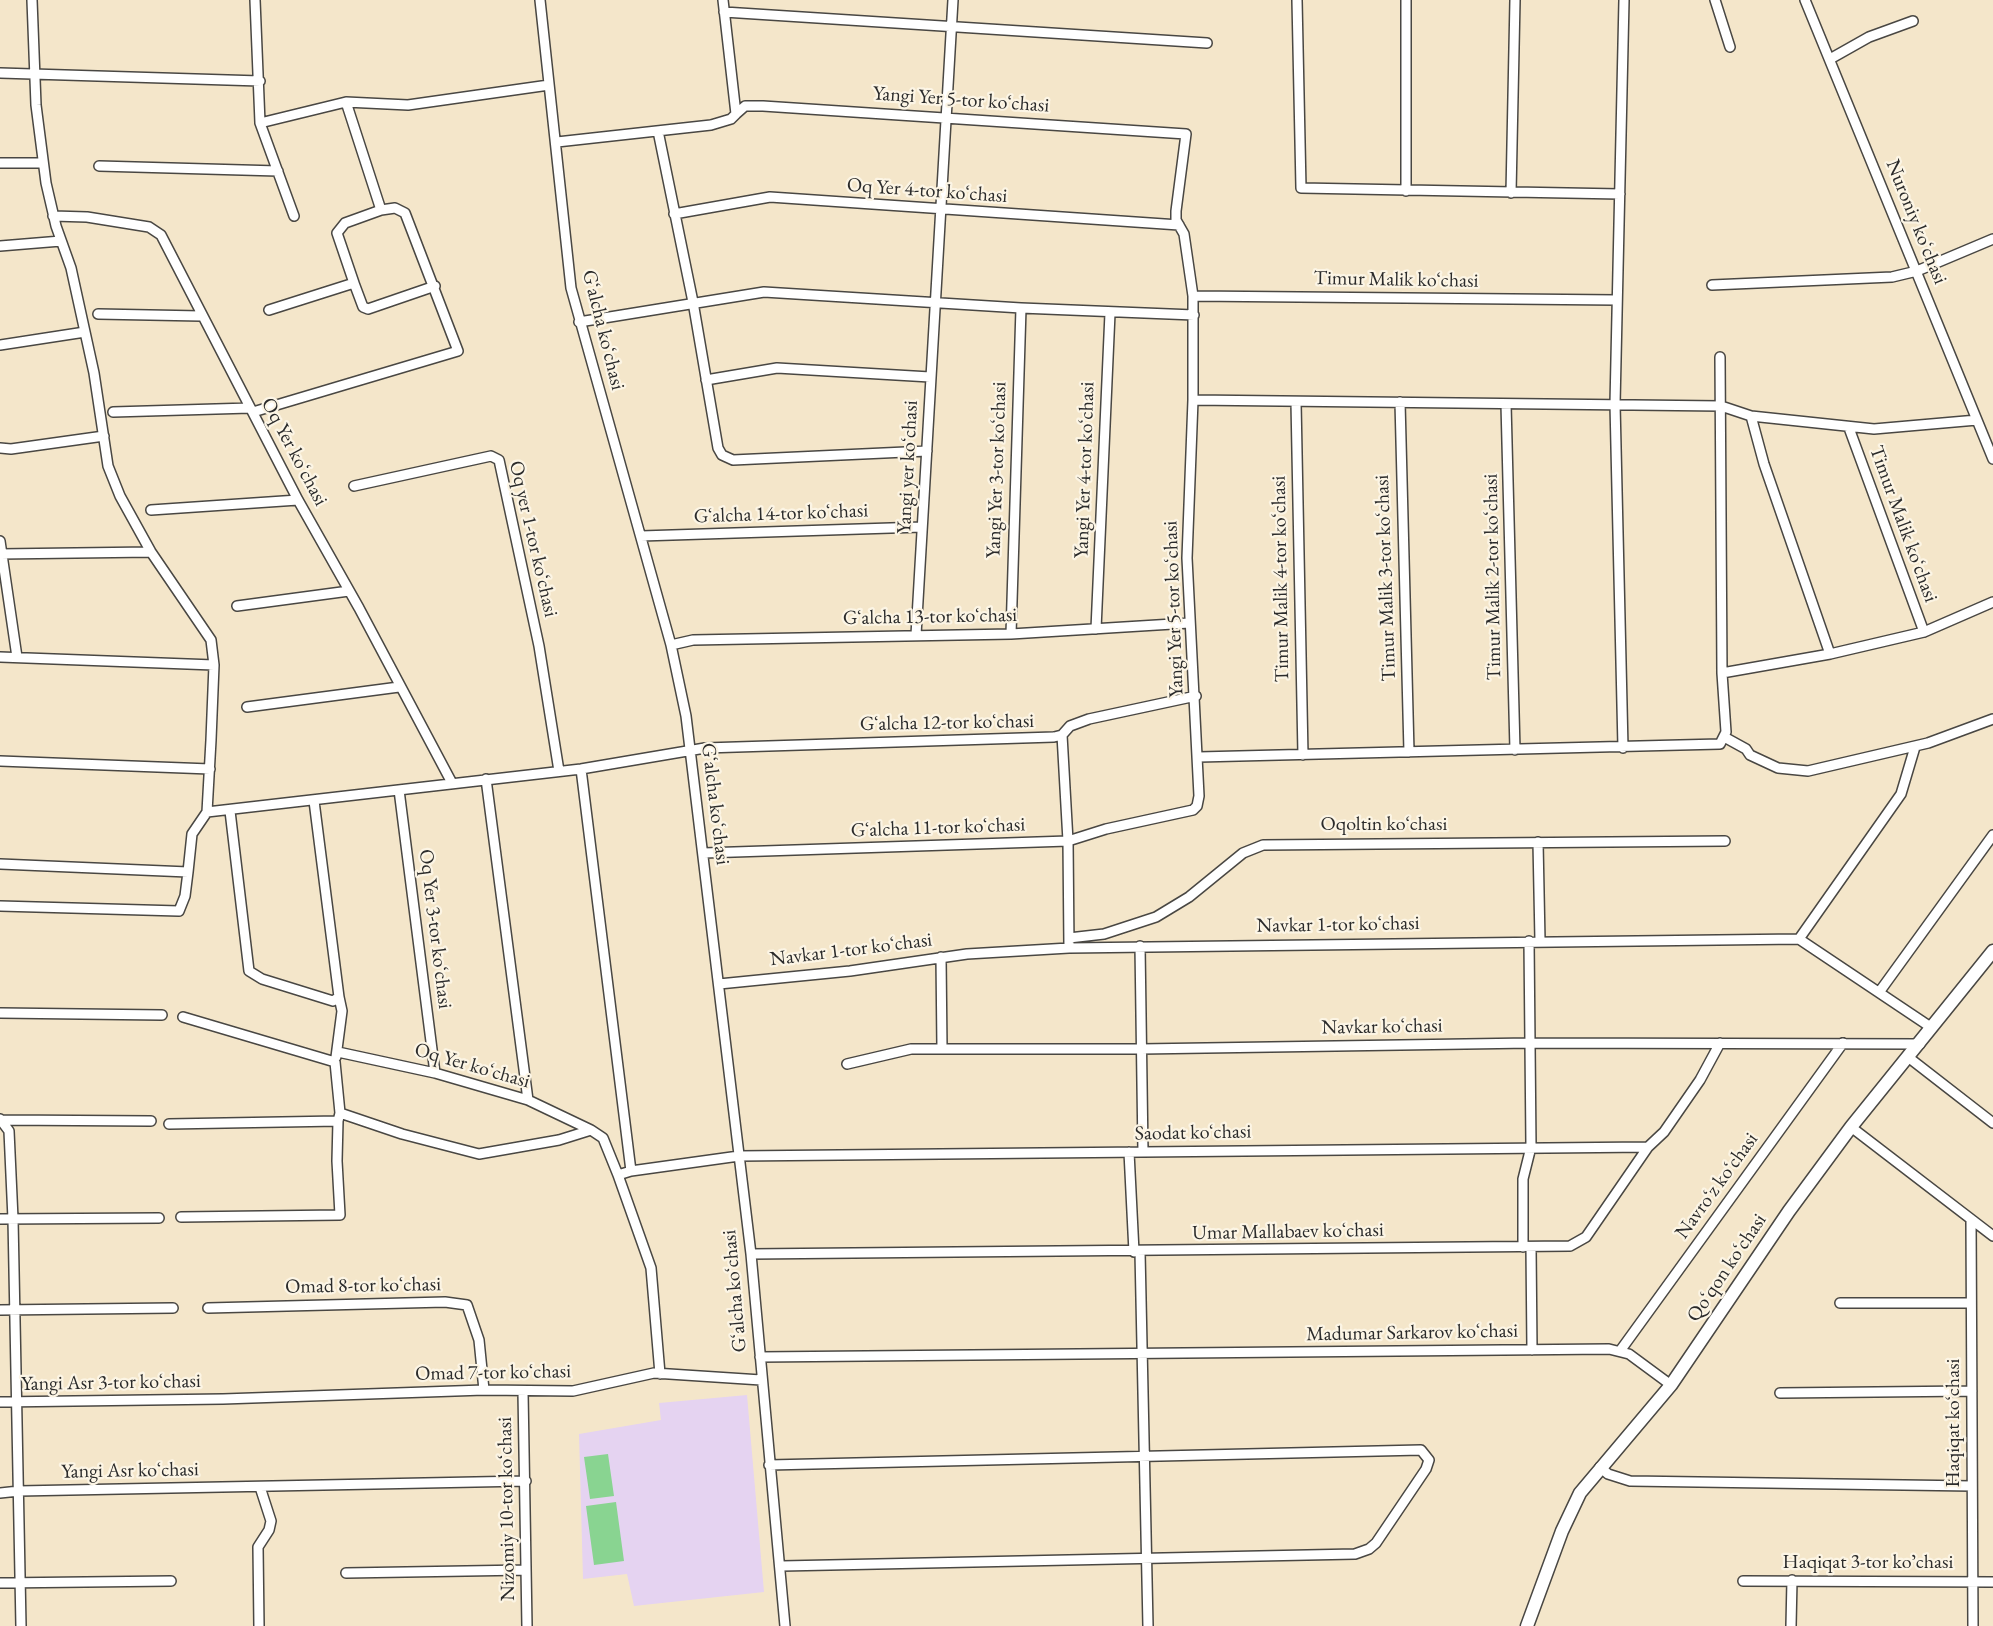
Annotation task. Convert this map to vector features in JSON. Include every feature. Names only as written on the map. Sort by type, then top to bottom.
[{"type":"main road","name":"Qoʻqon koʻchasi","points":[[1527,1626],[1562,1531],[1580,1493],[1671,1385],[1789,1211],[1851,1127],[1993,951]]},
{"type":"street","points":[[0,906],[179,911],[185,896],[192,834],[207,812],[214,665],[211,640],[151,552],[113,480],[71,268],[53,216],[43,163],[35,74],[32,0]]},
{"type":"street","points":[[255,0],[260,123],[294,216]]},
{"type":"street","name":"Gʻalcha koʻchasi","points":[[540,0],[571,288],[680,677],[704,853],[751,1254],[769,1465],[782,1566],[785,1626]]},
{"type":"street","points":[[557,142],[723,123],[736,114],[723,0]]},
{"type":"street","name":"Yangi yer koʻchasi","points":[[916,635],[953,0]]},
{"type":"street","points":[[1297,0],[1300,181],[1305,189],[1620,194]]},
{"type":"street","points":[[1406,192],[1407,0]]},
{"type":"street","points":[[1511,193],[1515,0]]},
{"type":"street","points":[[1623,748],[1614,404],[1624,0]]},
{"type":"street","points":[[1715,0],[1730,47]]},
{"type":"street","name":"Nuroniy koʻchasi","points":[[1805,0],[1993,459]]},
{"type":"street","points":[[724,12],[1207,43]]},
{"type":"street","points":[[1830,59],[1869,37],[1913,21]]},
{"type":"street","points":[[0,73],[260,81]]},
{"type":"street","points":[[260,123],[346,102],[408,105],[549,85]]},
{"type":"street","points":[[346,102],[381,210]]},
{"type":"street","name":"Yangi Yer 5-tor koʻchasi","points":[[736,114],[745,106],[763,106],[1186,134],[1176,211],[1179,225]]},
{"type":"street","points":[[658,131],[693,302],[718,448],[726,459],[927,451]]},
{"type":"street","points":[[0,163],[43,163]]},
{"type":"street","points":[[99,166],[278,171]]},
{"type":"street","name":"Oq Yer 4-tor koʻchasi","points":[[674,214],[770,197],[1179,225]]},
{"type":"street","points":[[113,412],[252,410],[456,352],[457,346],[435,286],[405,213],[395,208],[381,210],[345,223],[337,233],[363,307],[368,309],[435,286]]},
{"type":"street","name":"Oq Yer koʻchasi","points":[[53,216],[87,217],[157,230],[298,500],[452,783]]},
{"type":"street","points":[[579,322],[764,292],[1110,313],[1194,315],[1184,234],[1179,225]]},
{"type":"street","points":[[1712,285],[1881,278],[1917,271],[1993,239]]},
{"type":"street","points":[[0,246],[61,241]]},
{"type":"street","points":[[269,310],[354,283]]},
{"type":"street","name":"Timur Malik koʻchasi","points":[[1193,296],[1617,300]]},
{"type":"street","name":"Yangi Yer 3-tor koʻchasi","points":[[1011,634],[1021,308]]},
{"type":"street","name":"Yangi Yer 4-tor koʻchasi","points":[[1096,629],[1110,313]]},
{"type":"street","points":[[98,314],[201,316]]},
{"type":"street","name":"Yangi Yer 5-tor koʻchasi","points":[[1068,841],[1106,829],[1193,810],[1197,806],[1199,757],[1189,623],[1187,558],[1194,315]]},
{"type":"street","points":[[0,345],[85,332]]},
{"type":"street","points":[[1199,757],[1720,744],[1726,735],[1722,673],[1720,357]]},
{"type":"street","points":[[706,380],[777,368],[930,377]]},
{"type":"street","name":"Timur Malik koʻchasi","points":[[1193,400],[1720,406],[1751,416],[1848,428],[1904,427],[1977,420]]},
{"type":"street","name":"Timur Malik 4-tor koʻchasi","points":[[1296,402],[1303,755]]},
{"type":"street","name":"Timur Malik 3-tor koʻchasi","points":[[1400,402],[1409,752]]},
{"type":"street","name":"Timur Malik 2-tor koʻchasi","points":[[1506,404],[1515,750]]},
{"type":"street","points":[[1751,416],[1764,464],[1830,654]]},
{"type":"street","name":"Timur Malik koʻchasi","points":[[1848,428],[1924,632]]},
{"type":"street","points":[[0,448],[11,449],[104,436]]},
{"type":"street","name":"Oq yer 1-tor koʻchasi","points":[[354,486],[491,456],[499,460],[539,646],[559,771]]},
{"type":"street","points":[[151,510],[298,500]]},
{"type":"street","name":"Gʻalcha 14-tor koʻchasi","points":[[641,536],[922,527]]},
{"type":"street","points":[[0,541],[17,657]]},
{"type":"street","points":[[1,554],[151,552]]},
{"type":"street","points":[[237,606],[349,591]]},
{"type":"street","points":[[1722,673],[1830,654],[1924,632],[1993,602]]},
{"type":"street","name":"Gʻalcha 13-tor koʻchasi","points":[[671,645],[693,640],[1011,634],[1189,623]]},
{"type":"street","points":[[0,657],[214,665]]},
{"type":"street","points":[[247,707],[399,687]]},
{"type":"street","name":"Gʻalcha 12-tor koʻchasi","points":[[690,750],[1044,738],[1062,735],[1070,726],[1089,719],[1196,696]]},
{"type":"street","points":[[1726,735],[1763,762],[1778,768],[1799,771],[1842,765],[1915,747],[1993,719]]},
{"type":"street","points":[[1062,735],[1068,841],[1069,943]]},
{"type":"street","points":[[1915,747],[1901,794],[1799,939],[1880,991],[1932,1029]]},
{"type":"street","points":[[207,812],[581,769],[690,750]]},
{"type":"street","points":[[0,761],[210,769]]},
{"type":"street","points":[[581,769],[631,1171]]},
{"type":"street","points":[[486,779],[528,1100]]},
{"type":"street","name":"Oq Yer 3-tor koʻchasi","points":[[399,790],[435,1073]]},
{"type":"street","points":[[181,1217],[340,1215],[336,1057],[342,1011],[314,801]]},
{"type":"street","points":[[230,811],[249,971],[262,979],[333,1001],[339,997]]},
{"type":"street","points":[[1880,991],[1993,835]]},
{"type":"street","name":"Gʻalcha 11-tor koʻchasi","points":[[704,853],[1068,841]]},
{"type":"street","name":"Oqoltin koʻchasi","points":[[1069,943],[1156,917],[1189,897],[1243,853],[1263,845],[1725,841]]},
{"type":"street","points":[[1538,842],[1540,940]]},
{"type":"street","points":[[0,864],[188,872]]},
{"type":"street","name":"Navkar 1-tor koʻchasi","points":[[719,984],[850,971],[941,957],[1069,943],[1140,946],[1799,939]]},
{"type":"street","points":[[1529,941],[1531,1147],[1523,1179],[1532,1350]]},
{"type":"street","points":[[1140,946],[1143,1152]]},
{"type":"street","points":[[941,957],[942,1049]]},
{"type":"street","points":[[0,1012],[162,1015]]},
{"type":"street","name":"Oq Yer koʻchasi","points":[[183,1017],[336,1057],[435,1073],[528,1100],[591,1130]]},
{"type":"street","name":"Navkar koʻchasi","points":[[847,1064],[911,1049],[1141,1049],[1530,1042],[1920,1044]]},
{"type":"street","name":"Umar Mallabaev koʻchasi","points":[[751,1254],[1570,1246],[1586,1237],[1648,1148],[1660,1138],[1700,1080],[1720,1043]]},
{"type":"street","name":"Navroʻz koʻchasi","points":[[1620,1351],[1843,1043]]},
{"type":"street","points":[[1908,1057],[1993,1123]]},
{"type":"street","points":[[169,1124],[339,1117],[479,1154],[559,1140],[591,1130],[603,1138],[651,1268],[660,1374]]},
{"type":"street","points":[[0,1120],[152,1120]]},
{"type":"street","points":[[0,1120],[9,1131],[13,1219],[21,1626]]},
{"type":"street","points":[[1851,1127],[1993,1236]]},
{"type":"street","name":"Saodat koʻchasi","points":[[618,1175],[631,1171],[739,1156],[1531,1147],[1648,1148]]},
{"type":"street","points":[[1129,1152],[1143,1355],[1148,1626]]},
{"type":"street","points":[[0,1219],[159,1218]]},
{"type":"street","name":"Haqiqat koʻchasi","points":[[1971,1219],[1973,1626]]},
{"type":"street","name":"Omad 8-tor koʻchasi","points":[[208,1308],[445,1302],[467,1305],[479,1340],[484,1390]]},
{"type":"street","points":[[1840,1303],[1971,1303]]},
{"type":"street","points":[[0,1310],[173,1308]]},
{"type":"street","points":[[1620,1351],[1629,1354],[1671,1385]]},
{"type":"street","name":"Madumar Sarkarov koʻchasi","points":[[760,1357],[1620,1351]]},
{"type":"street","name":"Omad 7-tor koʻchasi","points":[[223,1399],[484,1390],[573,1391],[642,1374],[761,1380]]},
{"type":"street","points":[[1780,1393],[1972,1391]]},
{"type":"street","name":"Nizomiy 10-tor koʻchasi","points":[[523,1392],[527,1626]]},
{"type":"street","name":"Yangi Asr 3-tor koʻchasi","points":[[0,1402],[223,1399]]},
{"type":"street","points":[[769,1465],[1422,1450],[1429,1460],[1426,1469],[1376,1543],[1362,1553],[782,1566]]},
{"type":"street","points":[[1600,1467],[1614,1476],[1630,1481],[1972,1486]]},
{"type":"street","name":"Yangi Asr koʻchasi","points":[[0,1493],[526,1481]]},
{"type":"street","points":[[259,1626],[258,1547],[269,1530],[271,1521],[260,1487]]},
{"type":"street","points":[[346,1573],[526,1570]]},
{"type":"street","points":[[1791,1626],[1792,1580]]},
{"type":"street","points":[[0,1583],[171,1581]]},
{"type":"street","name":"Haqiqat 3-tor koʼchasi","points":[[1743,1581],[1993,1582]]},
{"type":"shaded area","points":[[747,1395],[764,1592],[634,1606],[627,1574],[583,1579],[579,1434],[661,1420],[659,1403]]},
{"type":"green space","points":[[608,1454],[614,1496],[590,1499],[584,1457]]},
{"type":"green space","points":[[616,1502],[624,1561],[594,1565],[586,1506]]}]
